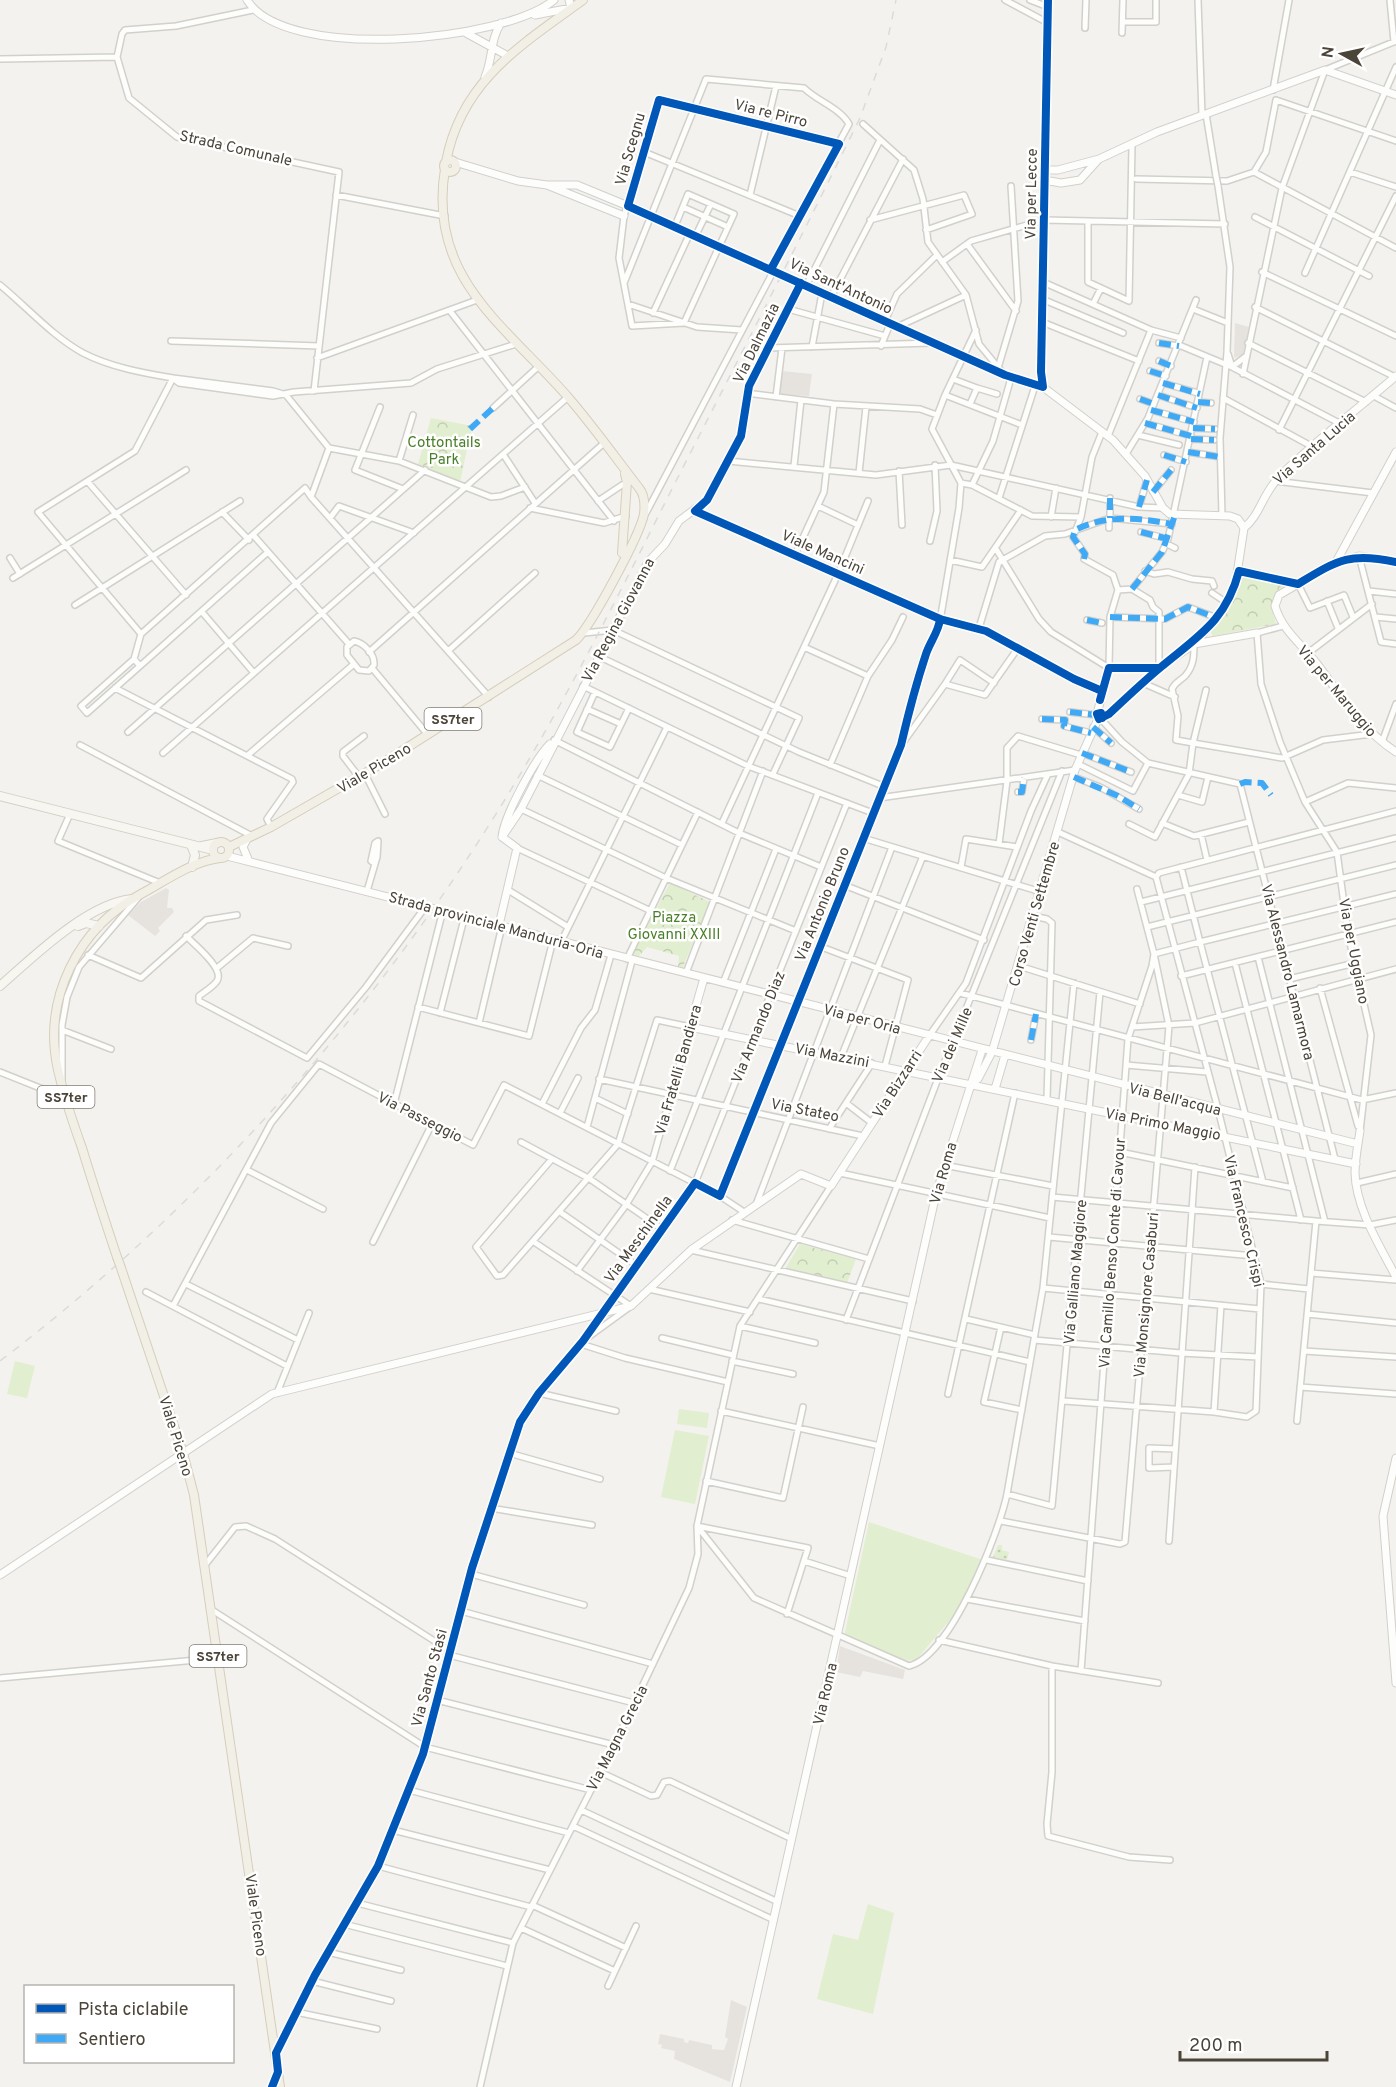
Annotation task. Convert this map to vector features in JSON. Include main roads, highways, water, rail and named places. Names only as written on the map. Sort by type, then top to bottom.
[{"type":"main road","points":[[570,4],[583,0]]},
{"type":"main road","name":"SS7ter","points":[[570,4],[485,77],[465,108],[449,146],[452,166],[443,184],[445,216],[453,256],[477,300],[568,397],[640,490],[643,517],[620,566]]},
{"type":"main road","name":"SS7ter","points":[[620,566],[627,494],[627,482],[623,468]]},
{"type":"main road","points":[[627,494],[632,486],[640,490]]},
{"type":"main road","points":[[625,532],[628,535],[635,533]]},
{"type":"main road","name":"Viale Piceno","points":[[280,2087],[194,1495],[183,1453],[66,1098],[55,1051],[55,1018],[68,968],[100,925],[136,897],[221,850],[271,827],[362,775],[556,655],[584,633],[620,566]]},
{"type":"main road","points":[[0,796],[191,845],[221,850]]},
{"type":"main road","points":[[191,845],[195,855],[195,866]]},
{"type":"main road","points":[[0,986],[72,928],[123,900],[136,897]]},
{"type":"main road","points":[[89,917],[97,919],[100,925]]},
{"type":"main road","points":[[72,928],[86,923],[100,925]]},
{"type":"main road","points":[[72,928],[83,930],[88,939]]},
{"type":"railway","points":[[0,1361],[71,1304],[139,1244],[205,1181],[268,1115],[328,1046],[439,901],[515,783],[587,656],[769,300],[860,118],[886,47],[896,0]]},
{"type":"park label","name":"Cottontails Park","points":[[444,450]]},
{"type":"park label","name":"Piazza Giovanni XXIII","points":[[674,926]]}]
